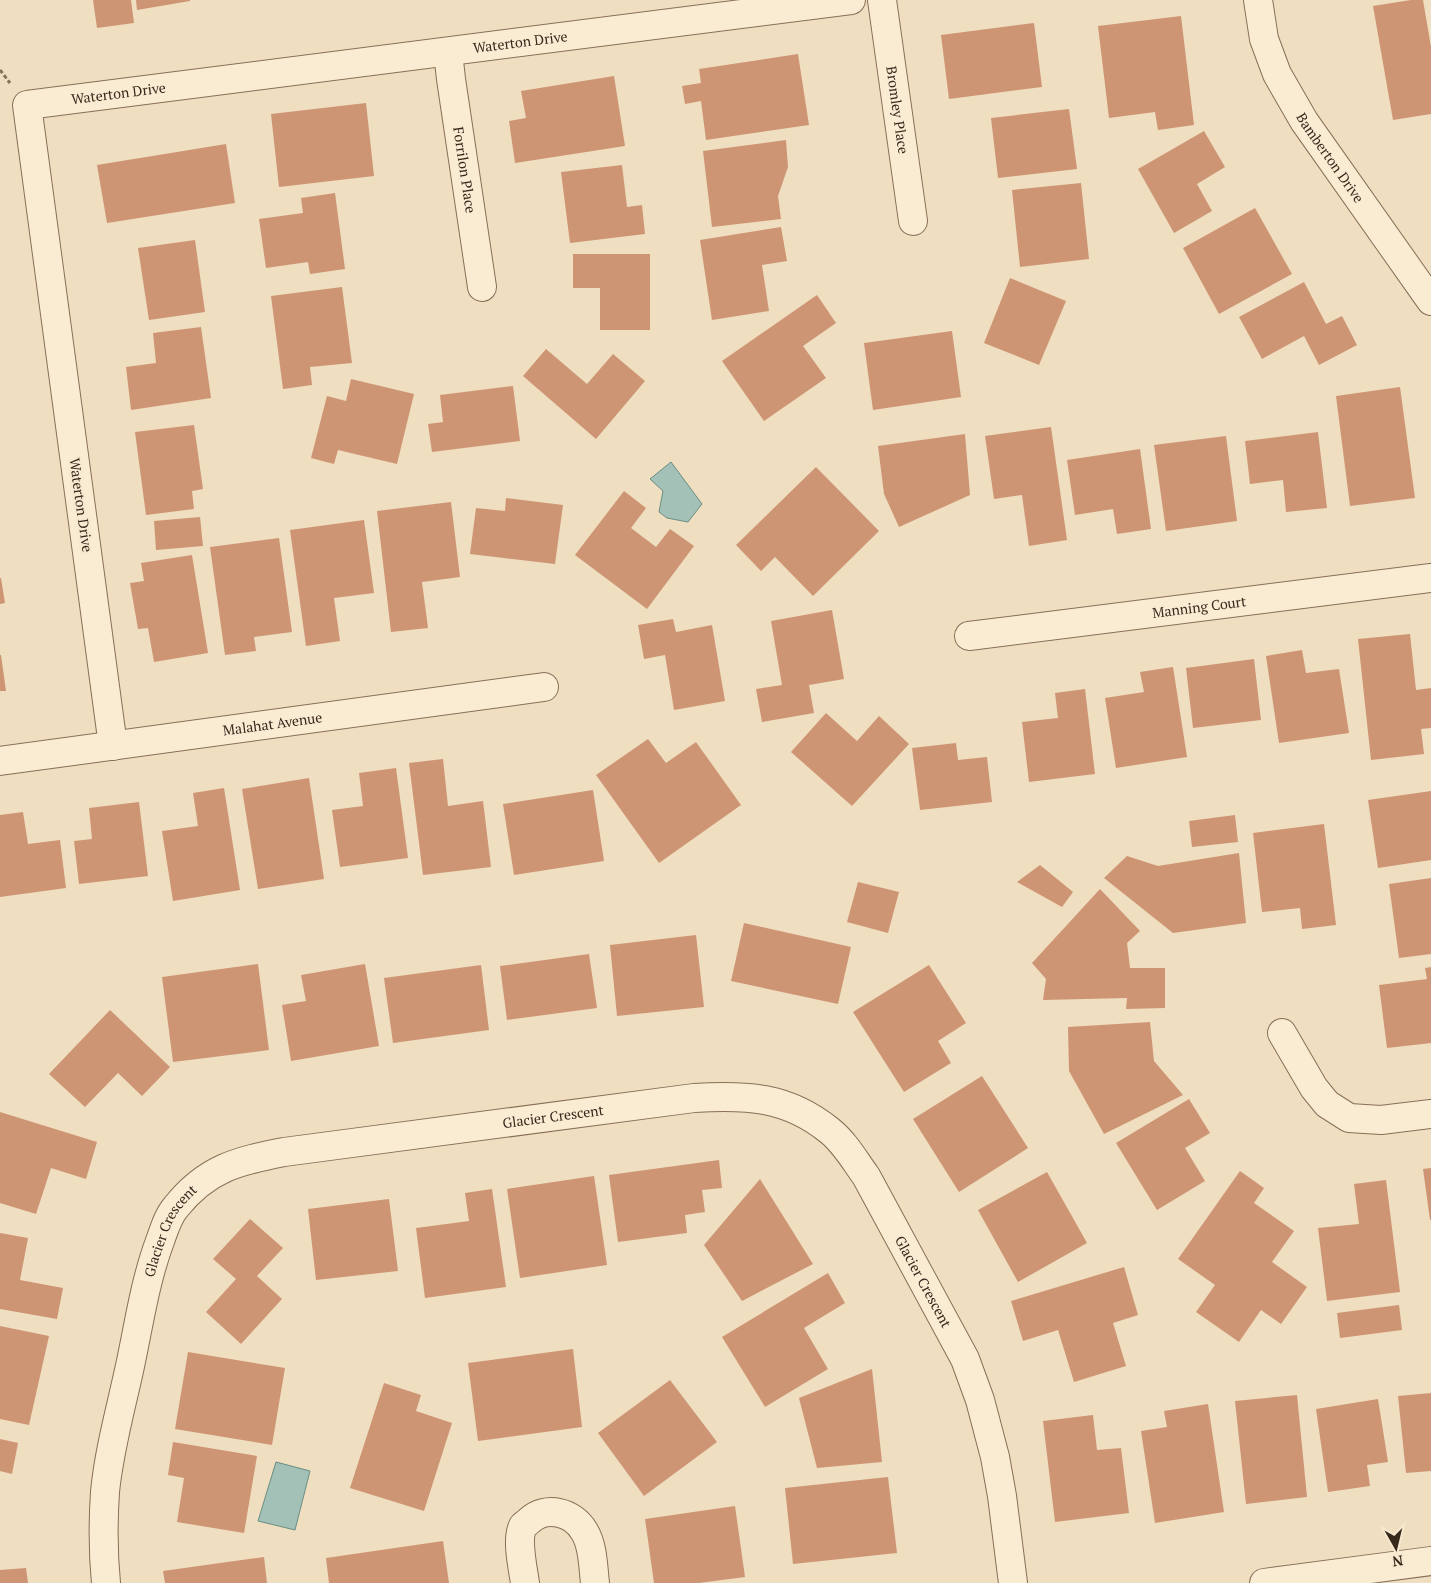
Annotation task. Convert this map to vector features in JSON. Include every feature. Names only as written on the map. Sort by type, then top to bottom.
[{"type":"street","name":"Waterton Drive","points":[[113,746],[27,106],[850,0]]},
{"type":"street","name":"Bromley Place","points":[[882,0],[913,221]]},
{"type":"street","name":"Bamberton Drive","points":[[1258,0],[1264,38],[1277,74],[1304,121],[1431,301]]},
{"type":"street","name":"Forrilon Place","points":[[448,52],[482,287]]},
{"type":"street","name":"Manning Court","points":[[969,636],[1431,578]]},
{"type":"street","name":"Malahat Avenue","points":[[0,761],[544,687]]},
{"type":"street","points":[[1282,1033],[1314,1088],[1327,1104],[1349,1118],[1380,1120],[1431,1114]]},
{"type":"street","name":"Glacier Crescent","points":[[106,1583],[103,1528],[107,1482],[112,1447],[146,1289],[153,1259],[164,1229],[174,1209],[194,1186],[219,1170],[236,1163],[284,1152],[694,1098],[727,1096],[761,1098],[790,1106],[831,1131],[847,1149],[866,1176],[965,1359],[980,1400],[995,1457],[1013,1583]]},
{"type":"street","points":[[524,1583],[520,1540],[523,1526],[533,1517],[548,1511],[567,1515],[578,1522],[586,1533],[595,1583]]},
{"type":"street","points":[[1264,1583],[1431,1561]]},
{"type":"water","points":[[671,462],[702,504],[688,522],[667,518],[659,512],[663,491],[650,479]]},
{"type":"water","points":[[276,1462],[310,1471],[295,1530],[258,1521]]},
{"type":"building","points":[[93,0],[131,0],[134,23],[97,28]]},
{"type":"building","points":[[136,0],[190,0],[190,1],[137,10]]},
{"type":"building","points":[[1423,0],[1431,47],[1431,114],[1393,120],[1373,6]]},
{"type":"building","points":[[1181,16],[1194,125],[1158,130],[1155,112],[1109,118],[1098,26]]},
{"type":"building","points":[[1034,23],[1042,87],[949,99],[941,35]]},
{"type":"building","points":[[798,54],[809,125],[706,140],[701,101],[685,104],[682,86],[701,83],[699,69]]},
{"type":"building","points":[[614,76],[625,146],[515,163],[509,121],[526,118],[521,91]]},
{"type":"building","points":[[366,103],[374,176],[279,187],[271,114]]},
{"type":"building","points":[[1069,109],[1077,169],[998,178],[991,118]]},
{"type":"building","points":[[1204,131],[1225,167],[1197,184],[1212,211],[1174,233],[1138,169]]},
{"type":"building","points":[[786,140],[788,167],[778,196],[781,219],[712,227],[703,151]]},
{"type":"building","points":[[226,144],[235,203],[107,223],[97,165]]},
{"type":"building","points":[[622,165],[627,207],[642,205],[645,234],[570,243],[561,172]]},
{"type":"building","points":[[1081,183],[1089,259],[1020,267],[1012,190]]},
{"type":"building","points":[[335,193],[345,269],[310,274],[308,262],[266,268],[259,219],[303,213],[301,198]]},
{"type":"building","points":[[1255,208],[1292,274],[1219,314],[1183,248]]},
{"type":"building","points":[[781,227],[787,261],[762,265],[769,311],[712,320],[700,240]]},
{"type":"building","points":[[195,240],[205,312],[149,320],[138,248]]},
{"type":"building","points":[[573,254],[650,254],[650,330],[600,330],[600,288],[573,288]]},
{"type":"building","points":[[1010,278],[1066,301],[1039,365],[984,343]]},
{"type":"building","points":[[1304,282],[1326,324],[1342,316],[1357,345],[1319,365],[1304,336],[1262,359],[1239,317]]},
{"type":"building","points":[[342,287],[352,363],[310,367],[312,385],[283,389],[271,296]]},
{"type":"building","points":[[817,295],[836,323],[803,346],[826,378],[764,421],[722,361]]},
{"type":"building","points":[[201,327],[211,398],[131,410],[126,367],[156,363],[153,333]]},
{"type":"building","points":[[952,331],[961,397],[873,410],[864,343]]},
{"type":"building","points":[[546,349],[587,384],[613,354],[645,381],[596,439],[523,376]]},
{"type":"building","points":[[351,379],[414,394],[397,464],[338,450],[334,464],[311,458],[327,396],[346,401]]},
{"type":"building","points":[[513,386],[520,441],[432,452],[428,424],[443,422],[440,395]]},
{"type":"building","points":[[1400,387],[1415,498],[1350,506],[1336,396]]},
{"type":"building","points":[[194,425],[203,489],[192,491],[194,509],[146,515],[135,432]]},
{"type":"building","points":[[1051,427],[1067,540],[1029,546],[1022,495],[994,499],[985,436]]},
{"type":"building","points":[[1318,432],[1327,508],[1286,512],[1283,480],[1250,484],[1245,441]]},
{"type":"building","points":[[965,434],[970,495],[899,527],[884,494],[878,446]]},
{"type":"building","points":[[1226,436],[1237,521],[1166,531],[1154,445]]},
{"type":"building","points":[[1140,449],[1151,529],[1117,534],[1113,509],[1075,515],[1067,460]]},
{"type":"building","points":[[816,467],[879,531],[813,596],[775,557],[761,571],[736,545]]},
{"type":"building","points":[[624,491],[646,508],[631,528],[656,547],[670,529],[694,546],[647,609],[575,555]]},
{"type":"building","points":[[506,498],[563,505],[555,564],[470,554],[476,508],[505,511]]},
{"type":"building","points":[[451,502],[460,577],[422,582],[428,628],[391,632],[377,511]]},
{"type":"building","points":[[200,517],[203,546],[156,550],[154,521]]},
{"type":"building","points":[[364,520],[374,593],[334,598],[340,641],[306,646],[290,530]]},
{"type":"building","points":[[279,538],[292,632],[254,637],[256,651],[225,655],[210,547]]},
{"type":"building","points":[[192,555],[208,653],[154,662],[148,628],[138,629],[130,583],[144,581],[141,563]]},
{"type":"building","points":[[0,578],[5,603],[0,604]]},
{"type":"building","points":[[832,610],[844,679],[809,685],[814,713],[762,722],[756,689],[782,685],[771,621]]},
{"type":"building","points":[[673,619],[676,632],[712,625],[725,701],[674,710],[665,655],[644,659],[638,625]]},
{"type":"building","points":[[1410,634],[1416,690],[1431,688],[1431,728],[1421,729],[1424,754],[1371,760],[1358,639]]},
{"type":"building","points":[[1302,650],[1306,673],[1339,669],[1349,733],[1279,743],[1266,656]]},
{"type":"building","points":[[1,655],[6,691],[0,691]]},
{"type":"building","points":[[1254,659],[1261,720],[1193,728],[1186,668]]},
{"type":"building","points":[[1173,667],[1187,757],[1116,768],[1105,698],[1144,692],[1140,672]]},
{"type":"building","points":[[1085,689],[1095,774],[1029,782],[1022,722],[1058,718],[1055,693]]},
{"type":"building","points":[[826,713],[857,741],[879,716],[909,744],[852,806],[791,752]]},
{"type":"building","points":[[648,739],[666,763],[696,742],[741,805],[659,863],[596,775]]},
{"type":"building","points":[[956,743],[958,760],[987,757],[992,802],[920,810],[912,748]]},
{"type":"building","points":[[443,759],[448,806],[483,801],[491,867],[423,875],[409,763]]},
{"type":"building","points":[[396,768],[408,858],[340,867],[332,810],[363,806],[359,773]]},
{"type":"building","points":[[309,778],[324,879],[258,889],[242,789]]},
{"type":"building","points":[[224,788],[240,890],[173,901],[162,831],[198,826],[193,793]]},
{"type":"building","points":[[593,790],[604,861],[514,875],[503,804]]},
{"type":"building","points":[[1431,791],[1431,860],[1378,868],[1368,800]]},
{"type":"building","points":[[139,802],[148,876],[79,884],[74,841],[92,839],[89,808]]},
{"type":"building","points":[[23,812],[28,844],[60,840],[66,888],[0,897],[0,815]]},
{"type":"building","points":[[1235,815],[1238,842],[1192,847],[1189,821]]},
{"type":"building","points":[[1324,824],[1336,925],[1302,929],[1300,908],[1262,912],[1253,833]]},
{"type":"building","points":[[1239,853],[1246,923],[1173,933],[1104,878],[1127,856],[1158,866]]},
{"type":"building","points":[[1040,865],[1073,892],[1062,907],[1017,882]]},
{"type":"building","points":[[1431,878],[1431,954],[1399,958],[1389,884]]},
{"type":"building","points":[[858,882],[899,892],[888,933],[847,922]]},
{"type":"building","points":[[1100,889],[1140,931],[1127,943],[1130,968],[1165,968],[1165,1008],[1126,1009],[1127,998],[1043,1000],[1046,979],[1032,963]]},
{"type":"building","points":[[744,923],[851,947],[838,1004],[731,981]]},
{"type":"building","points":[[696,935],[704,1007],[617,1016],[610,945]]},
{"type":"building","points":[[589,954],[597,1008],[507,1020],[500,966]]},
{"type":"building","points":[[258,964],[269,1050],[173,1062],[162,977]]},
{"type":"building","points":[[365,964],[379,1046],[291,1061],[282,1005],[306,1001],[301,975]]},
{"type":"building","points":[[481,965],[489,1030],[393,1043],[384,978]]},
{"type":"building","points":[[929,965],[966,1023],[938,1041],[951,1063],[904,1092],[853,1012]]},
{"type":"building","points":[[1431,967],[1431,1043],[1387,1048],[1379,985],[1427,979],[1425,968]]},
{"type":"building","points":[[110,1010],[170,1067],[142,1096],[118,1073],[85,1107],[49,1074]]},
{"type":"building","points":[[1150,1022],[1154,1061],[1183,1095],[1104,1134],[1069,1071],[1068,1027]]},
{"type":"building","points":[[982,1076],[1028,1148],[959,1192],[913,1119]]},
{"type":"building","points":[[1189,1099],[1210,1133],[1185,1148],[1205,1181],[1157,1210],[1116,1143]]},
{"type":"building","points":[[0,1112],[97,1142],[86,1179],[51,1168],[36,1214],[0,1203]]},
{"type":"building","points":[[719,1160],[722,1188],[702,1190],[705,1212],[685,1215],[687,1233],[618,1242],[609,1175]]},
{"type":"building","points":[[1431,1168],[1431,1220],[1430,1220],[1423,1169]]},
{"type":"building","points":[[1240,1171],[1264,1188],[1254,1203],[1294,1231],[1272,1262],[1307,1287],[1281,1324],[1261,1310],[1239,1342],[1196,1312],[1215,1285],[1178,1259]]},
{"type":"building","points":[[1047,1172],[1087,1243],[1018,1282],[978,1210]]},
{"type":"building","points":[[594,1176],[607,1265],[520,1278],[507,1189]]},
{"type":"building","points":[[760,1179],[813,1264],[742,1301],[704,1245]]},
{"type":"building","points":[[1386,1180],[1400,1292],[1327,1301],[1318,1228],[1359,1224],[1354,1184]]},
{"type":"building","points":[[492,1189],[506,1287],[425,1298],[416,1228],[469,1221],[465,1193]]},
{"type":"building","points":[[389,1199],[398,1271],[316,1280],[308,1209]]},
{"type":"building","points":[[250,1219],[283,1248],[257,1276],[282,1299],[241,1344],[206,1312],[236,1279],[213,1259]]},
{"type":"building","points":[[0,1233],[28,1238],[20,1280],[63,1288],[57,1319],[0,1309]]},
{"type":"building","points":[[1124,1267],[1138,1315],[1113,1323],[1126,1366],[1074,1382],[1058,1330],[1023,1341],[1011,1301]]},
{"type":"building","points":[[828,1273],[845,1303],[804,1328],[828,1369],[765,1407],[722,1337]]},
{"type":"building","points":[[1399,1305],[1402,1330],[1340,1338],[1337,1313]]},
{"type":"building","points":[[0,1326],[49,1336],[29,1425],[0,1419]]},
{"type":"building","points":[[573,1349],[582,1427],[478,1441],[468,1363]]},
{"type":"building","points":[[188,1352],[285,1368],[272,1445],[175,1429]]},
{"type":"building","points":[[872,1369],[882,1462],[817,1468],[799,1398]]},
{"type":"building","points":[[670,1380],[717,1442],[644,1496],[598,1433]]},
{"type":"building","points":[[384,1383],[421,1395],[416,1411],[452,1423],[424,1511],[350,1488]]},
{"type":"building","points":[[1431,1393],[1431,1471],[1406,1473],[1398,1396]]},
{"type":"building","points":[[1297,1395],[1307,1497],[1246,1504],[1235,1401]]},
{"type":"building","points":[[1378,1399],[1388,1462],[1367,1465],[1370,1486],[1328,1492],[1316,1409]]},
{"type":"building","points":[[1208,1404],[1224,1512],[1155,1523],[1141,1431],[1167,1427],[1164,1411]]},
{"type":"building","points":[[1093,1415],[1097,1450],[1121,1448],[1129,1513],[1055,1522],[1043,1421]]},
{"type":"building","points":[[0,1439],[18,1443],[12,1474],[0,1471]]},
{"type":"building","points":[[173,1442],[257,1456],[244,1533],[177,1522],[184,1478],[168,1475]]},
{"type":"building","points":[[888,1477],[897,1553],[793,1564],[785,1488]]},
{"type":"building","points":[[735,1506],[745,1577],[699,1583],[654,1583],[645,1519]]},
{"type":"building","points":[[443,1541],[449,1583],[329,1583],[326,1558]]},
{"type":"building","points":[[264,1557],[267,1583],[165,1583],[163,1571]]},
{"type":"building","points":[[26,1568],[28,1583],[0,1583],[0,1570]]}]
